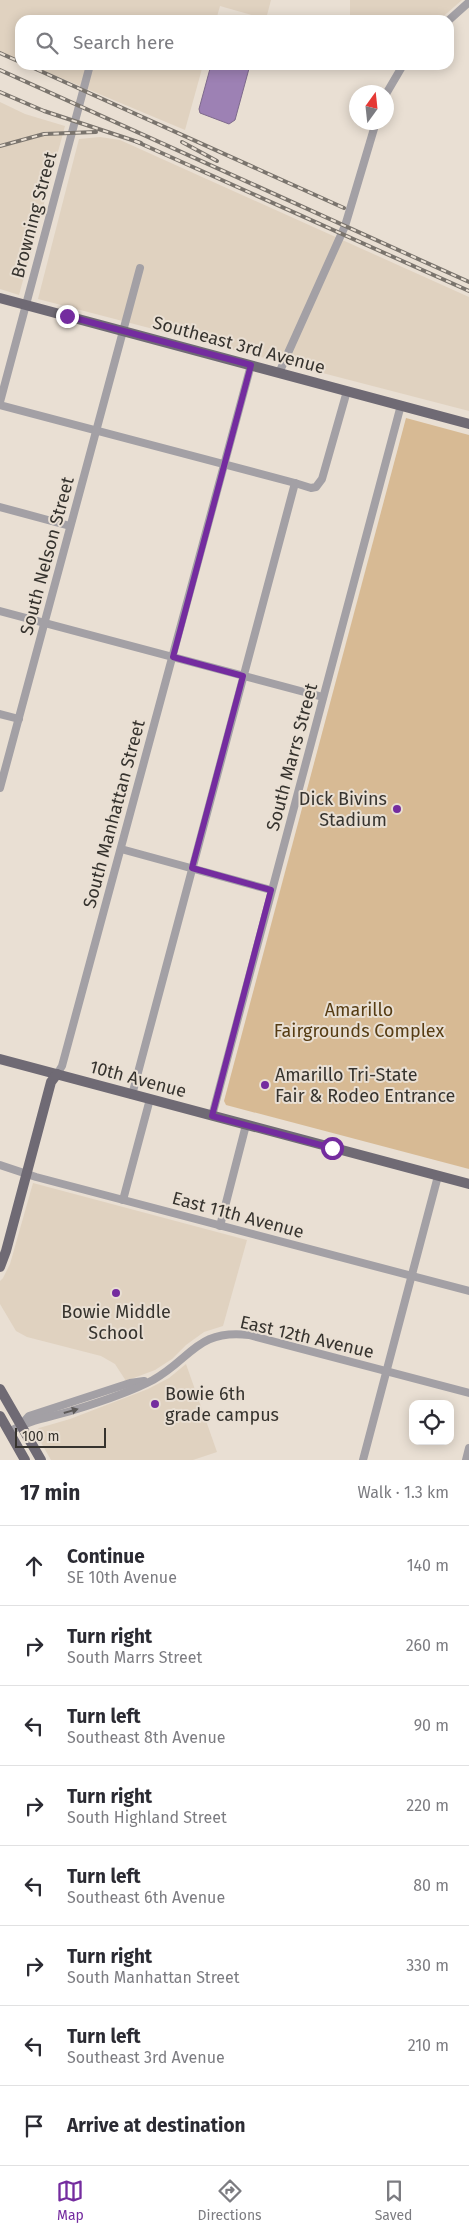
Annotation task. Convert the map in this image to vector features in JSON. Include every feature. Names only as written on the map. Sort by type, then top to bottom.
[{"type":"main road","name":"Southeast 3rd Avenue","points":[[0,298],[469,424]]},
{"type":"main road","name":"10th Avenue","points":[[0,1059],[469,1184]]},
{"type":"main road","name":"South Manhattan Street","points":[[0,1267],[6,1251],[51,1082],[56,1074]]},
{"type":"main road","points":[[0,1389],[41,1460]]},
{"type":"main road","points":[[0,1416],[25,1460]]},
{"type":"street","points":[[454,16],[469,2]]},
{"type":"street","name":"Browning Street","points":[[0,403],[89,70]]},
{"type":"street","points":[[391,85],[400,70]]},
{"type":"street","points":[[279,373],[345,226],[374,130]]},
{"type":"street","name":"South Nelson Street","points":[[0,788],[140,268]]},
{"type":"street","name":"South Manhattan Street","points":[[56,1074],[62,1066],[122,850],[251,365]]},
{"type":"street","points":[[0,403],[311,488],[316,487],[322,479],[347,390]]},
{"type":"street","name":"South Marrs Street","points":[[212,1116],[401,405]]},
{"type":"street","points":[[132,1095],[295,484]]},
{"type":"street","points":[[0,508],[70,526]]},
{"type":"street","points":[[0,611],[323,698]]},
{"type":"street","points":[[0,714],[19,719]]},
{"type":"street","points":[[122,850],[271,890]]},
{"type":"street","points":[[123,1200],[150,1099]]},
{"type":"street","points":[[220,1226],[246,1125]]},
{"type":"street","name":"East 11th Avenue","points":[[0,1165],[123,1200],[469,1291]]},
{"type":"street","points":[[363,1460],[438,1176]]},
{"type":"street","name":"East 12th Avenue","points":[[21,1425],[29,1416],[46,1410],[130,1383],[151,1381],[175,1365],[202,1342],[213,1336],[233,1333],[249,1335],[469,1393]]},
{"type":"street","points":[[9,1432],[21,1425]]},
{"type":"street","points":[[466,1460],[469,1448]]},
{"type":"shaded area","points":[[0,0],[271,0],[267,15],[252,15],[220,6],[217,15],[15,15],[15,59],[0,52]]},
{"type":"shaded area","points":[[350,0],[462,0],[445,15],[350,15]]},
{"type":"shaded area","points":[[42,70],[202,70],[185,130]]},
{"type":"shaded area","points":[[210,70],[249,70],[235,120],[229,124],[200,113],[199,109]]},
{"type":"shaded area","points":[[0,102],[25,114],[65,126],[19,295],[0,289]]},
{"type":"shaded area","points":[[100,137],[120,140],[469,297],[469,411],[38,299],[79,139]]},
{"type":"shaded area","name":"Bowie Middle School","points":[[33,1183],[247,1240],[223,1326],[204,1332],[186,1345],[172,1359],[155,1370],[126,1381],[115,1364],[101,1356],[27,1337],[16,1331],[0,1304],[0,1281],[10,1264]]},
{"type":"shaded area","name":"Bowie 6th grade campus","points":[[186,1364],[217,1452],[193,1460],[51,1460],[35,1432],[39,1428],[70,1419],[148,1389],[169,1378]]},
{"type":"green space","name":"Amarillo Fairgrounds Complex","points":[[406,418],[469,435],[469,1169],[226,1105],[224,1101]]},
{"type":"railway","points":[[0,53],[15,60]]},
{"type":"railway","points":[[0,70],[469,282]]},
{"type":"railway","points":[[38,70],[344,208]]},
{"type":"railway","points":[[0,92],[44,111],[141,143]]},
{"type":"railway","points":[[0,146],[44,134],[96,132]]},
{"type":"railway","points":[[135,141],[469,291]]},
{"type":"railway","points":[[182,142],[217,161]]},
{"type":"place","name":"Dick Bivins Stadium","points":[[397,809]]},
{"type":"place","name":"Amarillo Tri-State Fair & Rodeo Entrance","points":[[265,1085]]},
{"type":"place","name":"Bowie Middle School","points":[[116,1293]]},
{"type":"place","name":"Bowie 6th grade campus","points":[[155,1404]]},
{"type":"route","points":[[67,316],[251,365],[173,657],[243,676],[192,868],[271,890],[212,1116],[332,1148]]}]
